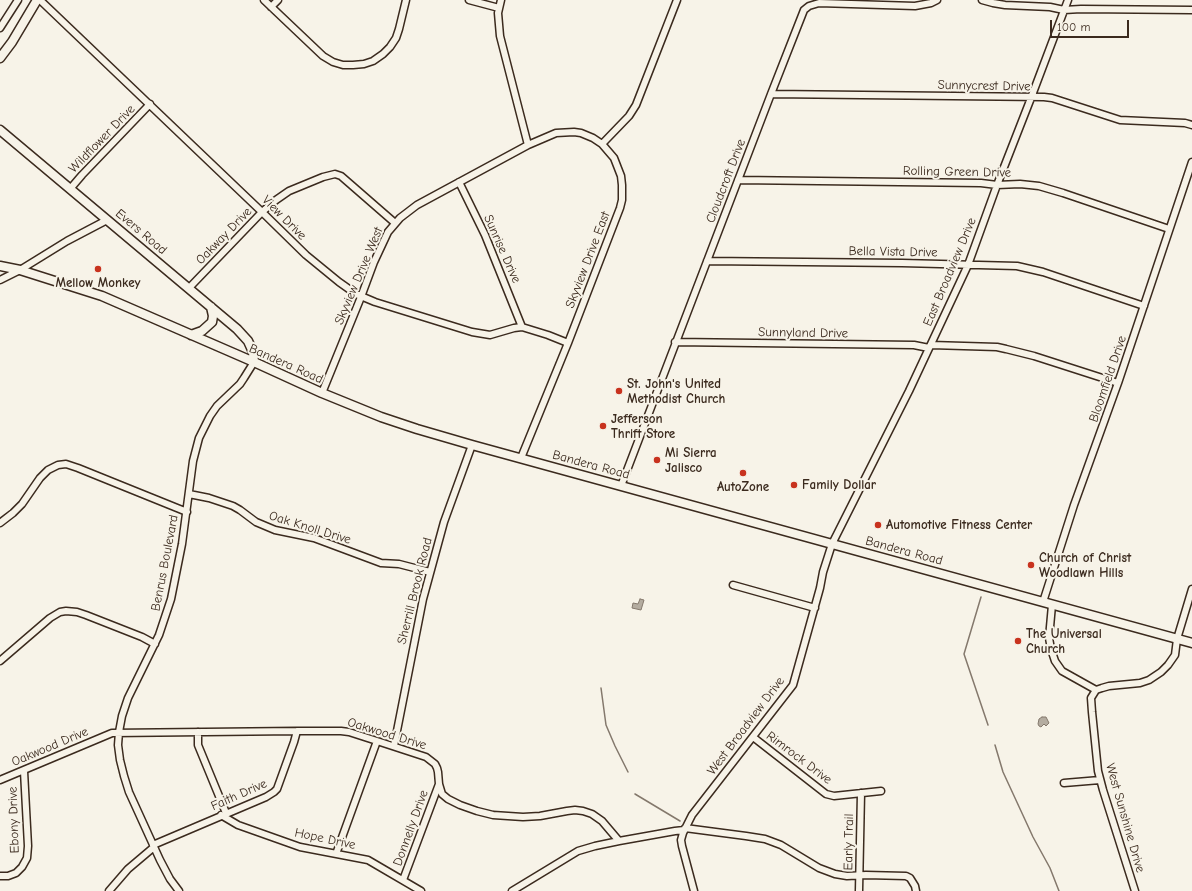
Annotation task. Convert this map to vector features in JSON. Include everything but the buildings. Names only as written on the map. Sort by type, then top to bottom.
[{"type":"main road","points":[[0,58],[12,42],[37,0]]},
{"type":"main road","name":"Evers Road","points":[[0,130],[237,329],[248,341],[253,352],[254,362]]},
{"type":"main road","name":"Bandera Road","points":[[0,266],[20,270],[102,296],[322,393],[407,425],[472,445],[1192,644]]},
{"type":"main road","points":[[191,335],[202,331],[212,322],[213,316],[211,307]]},
{"type":"street","points":[[0,28],[18,0]]},
{"type":"street","name":"View Drive","points":[[40,0],[306,255],[339,282],[361,297],[481,334],[496,334],[522,327]]},
{"type":"street","points":[[264,0],[323,56],[333,62],[353,66],[369,63],[390,48],[396,38],[406,0]]},
{"type":"street","points":[[271,7],[278,0]]},
{"type":"street","points":[[469,0],[499,8]]},
{"type":"street","points":[[501,0],[498,19],[503,50],[528,145]]},
{"type":"street","points":[[602,144],[629,116],[636,105],[676,0]]},
{"type":"street","name":"Cloudcroft Drive","points":[[621,486],[675,342],[804,10],[809,6],[819,3],[915,6],[931,3],[937,0]]},
{"type":"street","points":[[982,0],[993,4],[1050,7],[1064,10],[1192,10]]},
{"type":"street","name":"East Broadview Drive","points":[[832,544],[930,347],[968,265],[1068,0]]},
{"type":"street","name":"Sunnycrest Drive","points":[[771,94],[1044,97],[1052,98],[1120,120],[1186,123],[1192,125]]},
{"type":"street","name":"Wildflower Drive","points":[[70,189],[150,104]]},
{"type":"street","name":"Skyview Drive East","points":[[521,458],[568,343],[622,200],[621,176],[617,164],[602,144],[587,136],[574,132],[556,133],[528,145]]},
{"type":"street","name":"Skyview Drive West","points":[[322,393],[374,262],[385,238],[395,224],[405,213],[417,205],[528,145]]},
{"type":"street","name":"Bloomfield Drive","points":[[1043,602],[1074,505],[1118,383],[1192,162]]},
{"type":"street","name":"Oakway Drive","points":[[189,288],[262,212],[276,200],[317,178],[335,174],[341,176],[395,224]]},
{"type":"street","name":"Rolling Green Drive","points":[[738,180],[981,183],[997,185],[1020,184],[1049,188],[1169,229]]},
{"type":"street","name":"Sunrise Drive","points":[[459,182],[485,236],[522,327]]},
{"type":"street","points":[[0,280],[20,270],[67,241],[107,220]]},
{"type":"street","name":"Bella Vista Drive","points":[[707,261],[1017,266],[1043,272],[1144,306]]},
{"type":"street","points":[[522,327],[568,343]]},
{"type":"street","name":"Sunnyland Drive","points":[[675,342],[997,347],[1034,356],[1118,383]]},
{"type":"street","name":"Benrus Boulevard","points":[[179,891],[170,879],[130,796],[120,760],[118,745],[119,732],[128,698],[163,627],[171,599],[187,512],[195,450],[204,427],[217,406],[244,378],[254,362]]},
{"type":"street","name":"Sherrill Brook Road","points":[[394,746],[418,617],[444,522],[472,445]]},
{"type":"street","points":[[0,523],[22,504],[40,478],[48,470],[58,465],[66,464],[187,512]]},
{"type":"street","name":"Oak Knoll Drive","points":[[189,494],[209,498],[233,506],[256,522],[275,530],[314,538],[381,563],[399,564],[430,572]]},
{"type":"street","name":"West Broadview Drive","points":[[694,891],[681,840],[684,829],[692,815],[793,685],[815,608],[823,572],[832,544]]},
{"type":"street","points":[[733,585],[815,608]]},
{"type":"street","points":[[1052,605],[1049,638],[1055,661],[1062,671],[1096,690],[1109,686],[1140,683],[1149,680],[1155,677],[1168,665],[1175,655],[1177,639],[1192,589]]},
{"type":"street","points":[[0,661],[50,618],[60,612],[66,611],[86,615],[142,637],[155,644]]},
{"type":"street","name":"West Sunshine Drive","points":[[1096,690],[1092,698],[1092,712],[1098,771],[1135,891]]},
{"type":"street","name":"Faith Drive","points":[[109,891],[128,869],[153,846],[266,797],[274,792],[277,789],[297,731]]},
{"type":"street","name":"Oakwood Drive","points":[[0,780],[24,771],[51,757],[106,734],[119,732],[342,731],[426,757],[435,764],[442,794],[460,805],[493,815],[510,817],[540,816],[575,810],[583,811],[592,814],[602,821],[619,841]]},
{"type":"street","points":[[198,732],[198,745],[224,814]]},
{"type":"street","name":"Rimrock Drive","points":[[753,737],[826,794],[834,796],[881,791]]},
{"type":"street","points":[[336,854],[377,741]]},
{"type":"street","name":"Ebony Drive","points":[[0,876],[8,876],[16,873],[22,867],[27,858],[28,846],[24,771]]},
{"type":"street","points":[[1064,783],[1100,780]]},
{"type":"street","name":"Donnelly Drive","points":[[403,880],[439,784]]},
{"type":"street","name":"Early Trail","points":[[859,891],[861,793]]},
{"type":"street","name":"Hope Drive","points":[[224,814],[238,825],[300,847],[368,860],[421,891]]},
{"type":"street","points":[[512,891],[578,851],[619,841],[684,829],[765,839],[781,845],[824,871],[841,876],[906,876],[910,878],[916,891]]},
{"type":"shaded area","points":[[640,599],[644,600],[641,610],[632,608],[633,603],[638,604]]},
{"type":"shaded area","points":[[1046,717],[1049,723],[1046,726],[1044,724],[1041,727],[1038,724],[1039,719]]},
{"type":"waterway","points":[[981,597],[964,654],[988,725]]},
{"type":"waterway","points":[[601,688],[606,725],[628,772]]},
{"type":"waterway","points":[[995,745],[1003,772],[1033,837],[1050,868],[1059,891]]},
{"type":"waterway","points":[[635,794],[680,821]]},
{"type":"place","name":"Mellow Monkey","points":[[98,269]]},
{"type":"place","name":"St. John's United Methodist Church","points":[[619,391]]},
{"type":"place","name":"Jefferson Thrift Store","points":[[603,426]]},
{"type":"place","name":"Mi Sierra Jalisco","points":[[657,460]]},
{"type":"place","name":"AutoZone","points":[[743,473]]},
{"type":"place","name":"Family Dollar","points":[[794,485]]},
{"type":"place","name":"Automotive Fitness Center","points":[[878,525]]},
{"type":"place","name":"Church of Christ Woodlawn Hills","points":[[1031,565]]},
{"type":"place","name":"The Universal Church","points":[[1018,641]]}]
